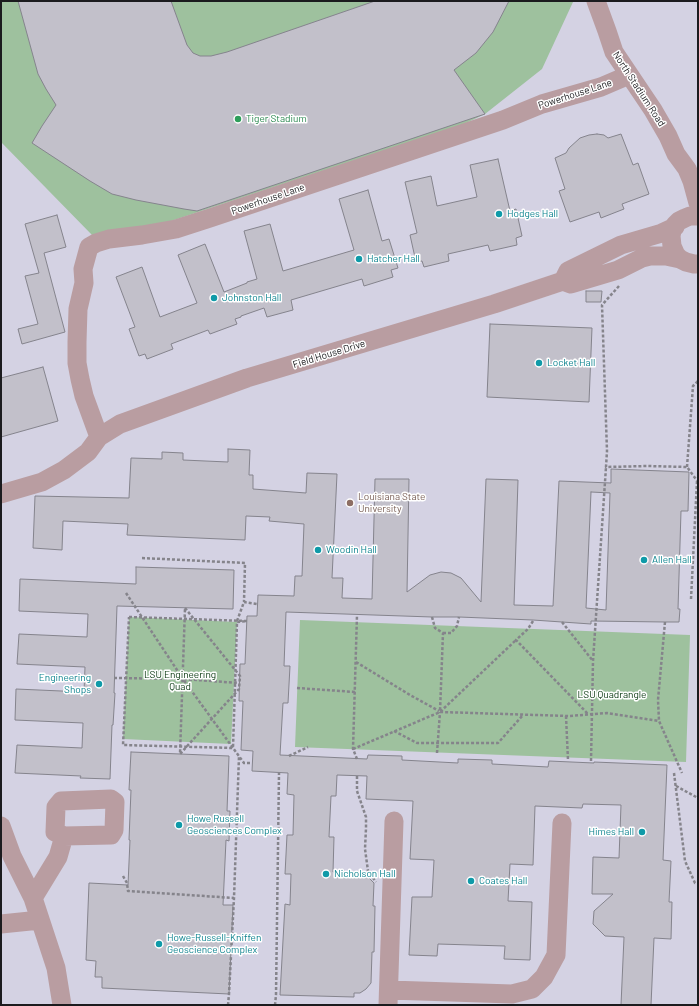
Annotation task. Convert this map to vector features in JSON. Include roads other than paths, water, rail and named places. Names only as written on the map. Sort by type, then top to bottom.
[{"type":"street","name":"North Stadium Road","points":[[596,1],[614,52],[653,110],[668,136],[676,154],[687,169],[698,204]]},
{"type":"street","name":"Powerhouse Lane","points":[[99,436],[84,396],[77,363],[78,309],[84,283],[83,269],[89,247],[109,239],[176,229],[503,120],[542,104],[601,87],[629,75]]},
{"type":"street","name":"North Stadium Road","points":[[676,154],[685,221],[672,231],[671,242],[674,251],[680,259]]},
{"type":"street","name":"Field House Drive","points":[[562,281],[568,271],[621,245],[662,233],[685,221]]},
{"type":"street","name":"Field House Drive","points":[[99,436],[120,424],[247,378],[494,304],[562,281],[571,284],[618,270],[642,258],[650,256],[666,256],[698,264]]},
{"type":"street","points":[[1,494],[42,482],[64,470],[88,452],[99,436]]},
{"type":"street","points":[[394,821],[389,997],[512,994],[532,989],[544,977],[556,956],[562,823]]},
{"type":"street","points":[[1,826],[12,856],[33,898],[56,968],[62,1005]]},
{"type":"street","points":[[33,898],[58,857],[64,836]]},
{"type":"street","points":[[1,924],[40,920]]},
{"type":"place","name":"Tiger Stadium","points":[[238,119]]},
{"type":"place","name":"Hodges Hall","points":[[499,214]]},
{"type":"place","name":"Hatcher Hall","points":[[359,259]]},
{"type":"place","name":"Johnston Hall","points":[[214,298]]},
{"type":"place","name":"Locket Hall","points":[[539,363]]},
{"type":"place","name":"Louisiana State University","points":[[350,503]]},
{"type":"place","name":"Woodin Hall","points":[[318,550]]},
{"type":"place","name":"Allen Hall","points":[[644,560]]},
{"type":"place","name":"Engineering Shops","points":[[99,684]]},
{"type":"place","name":"Howe Russell Geosciences Complex","points":[[179,825]]},
{"type":"place","name":"Himes Hall","points":[[642,832]]},
{"type":"place","name":"Nicholson Hall","points":[[326,874]]},
{"type":"place","name":"Coates Hall","points":[[471,881]]},
{"type":"place","name":"Howe-Russell-Kniffen Geoscience Complex","points":[[159,944]]},
{"type":"park label","name":"LSU Engineering Quad","points":[[180,680]]},
{"type":"park label","name":"LSU Quadrangle","points":[[612,695]]}]
